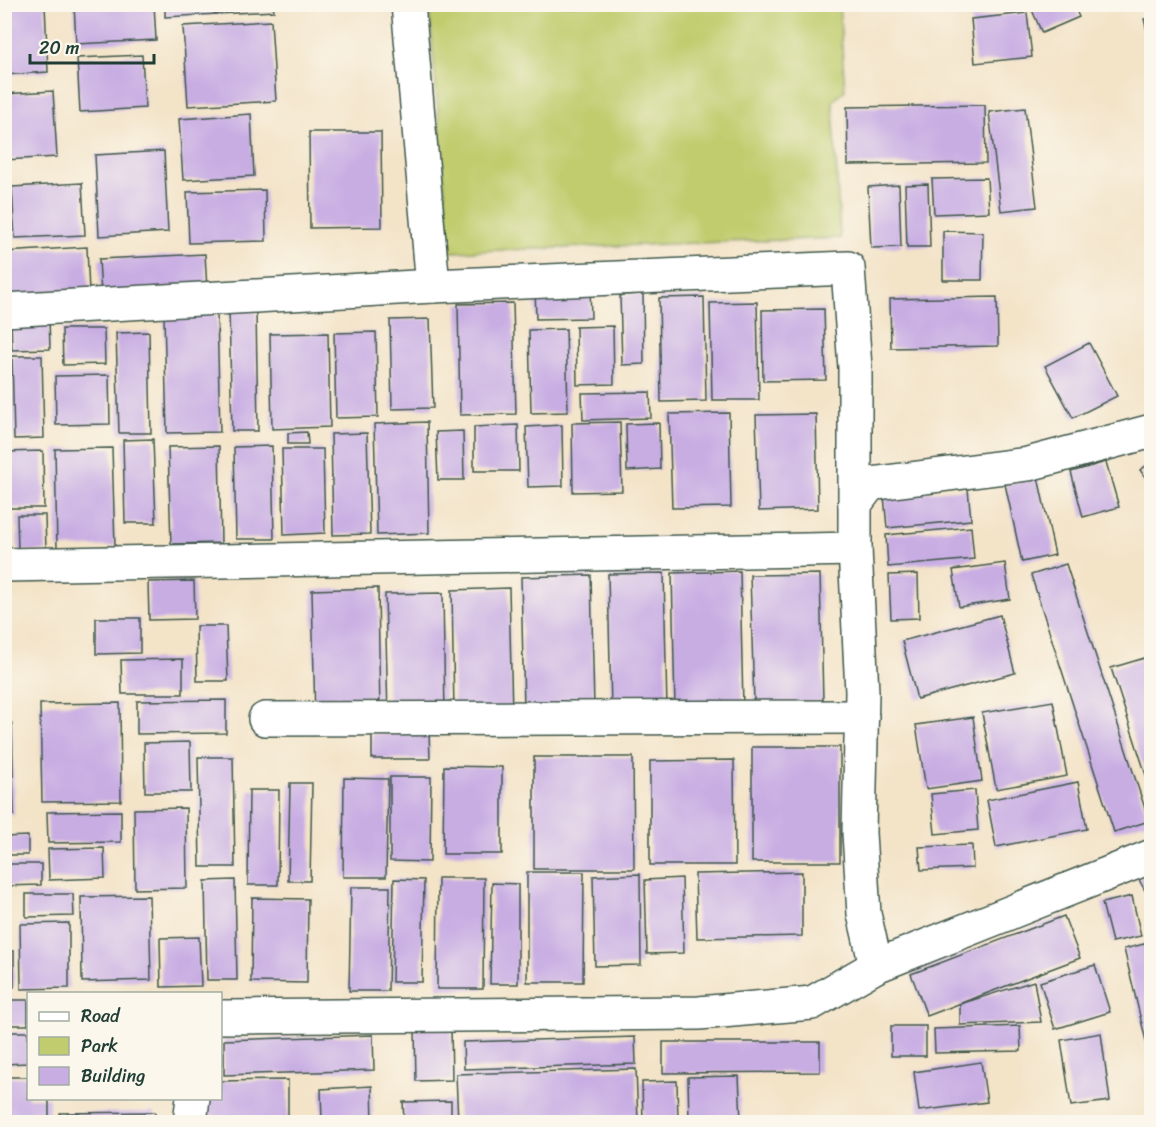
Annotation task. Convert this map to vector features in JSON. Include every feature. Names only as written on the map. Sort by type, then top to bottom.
[{"type":"street","points":[[408,4],[433,286]]},
{"type":"street","points":[[4,309],[433,286],[848,268],[855,368],[855,549],[862,692],[859,833],[864,914],[876,966]]},
{"type":"street","points":[[855,504],[870,484],[1028,464],[1152,431]]},
{"type":"street","points":[[4,565],[855,549]]},
{"type":"street","points":[[265,719],[862,717]]},
{"type":"street","points":[[222,1017],[699,1013],[813,1003],[876,966],[1152,856]]},
{"type":"street","points":[[190,1122],[193,1100]]},
{"type":"green space","points":[[429,5],[839,5],[845,90],[833,101],[840,238],[450,252]]},
{"type":"building","points":[[74,4],[154,4],[156,40],[76,44]]},
{"type":"building","points":[[165,4],[273,4],[274,11],[165,17]]},
{"type":"building","points":[[1046,4],[1073,4],[1079,17],[1042,33],[1032,10]]},
{"type":"building","points":[[45,5],[48,72],[4,75],[4,7]]},
{"type":"building","points":[[1027,13],[1032,57],[975,63],[971,19]]},
{"type":"building","points":[[1152,17],[1152,47],[1151,47],[1144,19]]},
{"type":"building","points":[[271,21],[276,101],[188,106],[183,26]]},
{"type":"building","points":[[142,55],[145,108],[80,112],[77,58]]},
{"type":"building","points":[[53,91],[57,157],[4,160],[4,94]]},
{"type":"building","points":[[985,105],[986,163],[848,165],[847,107]]},
{"type":"building","points":[[1025,108],[1037,207],[1001,211],[989,112]]},
{"type":"building","points":[[251,114],[254,176],[183,180],[179,119]]},
{"type":"building","points":[[309,132],[381,132],[382,227],[310,228]]},
{"type":"building","points":[[164,151],[168,232],[99,236],[95,155]]},
{"type":"building","points":[[987,178],[989,212],[934,214],[932,179]]},
{"type":"building","points":[[82,183],[85,235],[15,238],[12,187]]},
{"type":"building","points":[[928,184],[930,247],[907,247],[905,185]]},
{"type":"building","points":[[899,185],[901,247],[871,248],[868,187]]},
{"type":"building","points":[[265,190],[266,241],[189,243],[187,192]]},
{"type":"building","points":[[943,231],[983,232],[982,280],[943,280]]},
{"type":"building","points":[[87,247],[89,293],[6,297],[4,252]]},
{"type":"building","points":[[205,254],[207,289],[101,295],[99,259]]},
{"type":"building","points":[[590,287],[591,318],[536,319],[535,288]]},
{"type":"building","points":[[643,294],[644,364],[622,365],[620,295]]},
{"type":"building","points":[[704,297],[706,401],[661,402],[659,298]]},
{"type":"building","points":[[997,297],[998,346],[891,348],[890,299]]},
{"type":"building","points":[[757,302],[759,400],[712,400],[710,303]]},
{"type":"building","points":[[513,303],[516,414],[460,415],[458,304]]},
{"type":"building","points":[[824,309],[826,380],[763,381],[762,310]]},
{"type":"building","points":[[229,311],[256,311],[258,431],[232,431]]},
{"type":"building","points":[[217,314],[220,432],[167,433],[164,316]]},
{"type":"building","points":[[49,318],[50,349],[12,350],[11,319]]},
{"type":"building","points":[[430,319],[433,408],[392,409],[390,320]]},
{"type":"building","points":[[613,326],[614,384],[577,385],[576,327]]},
{"type":"building","points":[[62,329],[104,329],[105,364],[63,365]]},
{"type":"building","points":[[566,329],[568,412],[531,413],[529,330]]},
{"type":"building","points":[[149,332],[151,433],[119,433],[116,333]]},
{"type":"building","points":[[376,332],[378,417],[336,418],[334,333]]},
{"type":"building","points":[[328,333],[330,427],[272,429],[270,334]]},
{"type":"building","points":[[1089,343],[1117,396],[1073,418],[1045,366]]},
{"type":"building","points":[[12,356],[42,356],[44,438],[14,439]]},
{"type":"building","points":[[109,375],[110,424],[56,425],[55,376]]},
{"type":"building","points":[[650,392],[651,418],[583,420],[582,393]]},
{"type":"building","points":[[729,413],[731,507],[672,508],[669,414]]},
{"type":"building","points":[[816,414],[818,509],[759,511],[756,415]]},
{"type":"building","points":[[427,422],[429,533],[377,535],[374,424]]},
{"type":"building","points":[[620,422],[622,491],[573,492],[572,423]]},
{"type":"building","points":[[659,423],[660,469],[627,471],[626,424]]},
{"type":"building","points":[[518,425],[519,471],[474,471],[474,427]]},
{"type":"building","points":[[562,425],[563,486],[528,487],[526,427]]},
{"type":"building","points":[[463,431],[464,480],[438,480],[436,432]]},
{"type":"building","points":[[307,432],[308,444],[288,444],[288,433]]},
{"type":"building","points":[[367,433],[370,534],[333,535],[331,434]]},
{"type":"building","points":[[153,439],[156,523],[125,523],[123,440]]},
{"type":"building","points":[[219,446],[221,543],[171,544],[168,447]]},
{"type":"building","points":[[272,446],[274,539],[236,539],[234,447]]},
{"type":"building","points":[[112,448],[115,546],[57,548],[55,449]]},
{"type":"building","points":[[282,449],[323,449],[325,533],[284,535]]},
{"type":"building","points":[[43,451],[44,508],[4,508],[4,452]]},
{"type":"building","points":[[1106,462],[1119,507],[1083,517],[1071,472]]},
{"type":"building","points":[[1152,462],[1152,487],[1140,470]]},
{"type":"building","points":[[1038,477],[1055,555],[1022,562],[1005,484]]},
{"type":"building","points":[[968,489],[971,520],[887,528],[884,496]]},
{"type":"building","points":[[17,515],[45,515],[46,551],[18,551]]},
{"type":"building","points":[[971,527],[974,559],[888,567],[886,535]]},
{"type":"building","points":[[1005,563],[1010,599],[959,607],[953,570]]},
{"type":"building","points":[[1066,564],[1149,821],[1114,832],[1031,575]]},
{"type":"building","points":[[740,571],[743,707],[675,708],[672,573]]},
{"type":"building","points":[[664,573],[667,710],[611,711],[608,574]]},
{"type":"building","points":[[820,574],[823,701],[754,703],[750,575]]},
{"type":"building","points":[[918,574],[919,618],[891,619],[889,575]]},
{"type":"building","points":[[591,575],[594,708],[524,709],[521,577]]},
{"type":"building","points":[[194,581],[195,619],[149,620],[148,582]]},
{"type":"building","points":[[378,588],[380,718],[315,719],[312,590]]},
{"type":"building","points":[[509,588],[512,714],[454,715],[452,590]]},
{"type":"building","points":[[443,593],[445,716],[388,717],[385,594]]},
{"type":"building","points":[[1000,615],[1015,673],[917,699],[902,641]]},
{"type":"building","points":[[96,618],[140,618],[140,653],[96,654]]},
{"type":"building","points":[[196,626],[226,626],[228,681],[197,681]]},
{"type":"building","points":[[1151,656],[1152,773],[1146,775],[1111,668]]},
{"type":"building","points":[[183,659],[183,694],[122,694],[121,660]]},
{"type":"building","points":[[226,700],[226,733],[137,734],[137,701]]},
{"type":"building","points":[[1053,701],[1067,776],[996,789],[982,713]]},
{"type":"building","points":[[120,703],[121,801],[42,802],[40,704]]},
{"type":"building","points":[[973,717],[982,781],[926,789],[916,725]]},
{"type":"building","points":[[4,723],[12,723],[14,815],[4,815]]},
{"type":"building","points":[[429,732],[430,759],[372,759],[372,734]]},
{"type":"building","points":[[190,742],[191,792],[145,792],[144,743]]},
{"type":"building","points":[[752,747],[840,747],[840,862],[752,862]]},
{"type":"building","points":[[198,757],[233,757],[235,867],[200,867]]},
{"type":"building","points":[[534,757],[633,757],[634,869],[534,869]]},
{"type":"building","points":[[734,760],[735,865],[650,865],[650,761]]},
{"type":"building","points":[[444,766],[502,767],[502,854],[443,854]]},
{"type":"building","points":[[390,777],[431,777],[430,862],[390,861]]},
{"type":"building","points":[[344,778],[388,779],[386,877],[343,877]]},
{"type":"building","points":[[1078,782],[1087,829],[996,847],[987,800]]},
{"type":"building","points":[[290,783],[312,783],[310,881],[288,881]]},
{"type":"building","points":[[249,790],[279,790],[278,885],[248,885]]},
{"type":"building","points":[[975,790],[978,830],[935,834],[931,794]]},
{"type":"building","points":[[186,808],[187,888],[135,889],[134,809]]},
{"type":"building","points":[[121,811],[121,842],[48,843],[47,812]]},
{"type":"building","points":[[28,836],[28,855],[4,855],[4,837]]},
{"type":"building","points":[[972,845],[973,868],[921,870],[919,847]]},
{"type":"building","points":[[104,848],[105,878],[49,880],[48,849]]},
{"type":"building","points":[[4,864],[41,864],[41,885],[4,886]]},
{"type":"building","points":[[527,872],[584,872],[583,982],[527,982]]},
{"type":"building","points":[[802,872],[802,936],[697,938],[695,874]]},
{"type":"building","points":[[640,874],[641,965],[595,966],[593,876]]},
{"type":"building","points":[[1152,875],[1152,903],[1138,878]]},
{"type":"building","points":[[438,878],[484,878],[483,989],[437,989]]},
{"type":"building","points":[[682,878],[684,953],[647,954],[645,880]]},
{"type":"building","points":[[394,879],[424,880],[422,982],[392,982]]},
{"type":"building","points":[[235,880],[237,980],[207,980],[205,881]]},
{"type":"building","points":[[492,883],[518,884],[518,984],[490,984]]},
{"type":"building","points":[[351,887],[390,887],[388,991],[349,991]]},
{"type":"building","points":[[26,894],[73,894],[74,916],[26,917]]},
{"type":"building","points":[[149,896],[151,980],[82,982],[81,897]]},
{"type":"building","points":[[1132,896],[1141,936],[1112,942],[1102,903]]},
{"type":"building","points":[[252,898],[308,899],[307,983],[251,982]]},
{"type":"building","points":[[1064,916],[1080,958],[927,1016],[911,974]]},
{"type":"building","points":[[69,923],[69,988],[21,989],[20,924]]},
{"type":"building","points":[[199,937],[201,986],[161,987],[160,938]]},
{"type":"building","points":[[1152,942],[1152,1062],[1151,1062],[1124,949]]},
{"type":"building","points":[[4,951],[14,951],[14,987],[4,987]]},
{"type":"building","points":[[1095,965],[1110,1012],[1055,1029],[1040,982]]},
{"type":"building","points":[[1034,981],[1041,1022],[960,1025],[960,1004]]},
{"type":"building","points":[[4,1000],[27,1000],[27,1025],[4,1025]]},
{"type":"building","points":[[891,1026],[926,1026],[926,1056],[891,1056]]},
{"type":"building","points":[[1020,1026],[1021,1051],[935,1053],[934,1029]]},
{"type":"building","points":[[451,1028],[452,1080],[416,1081],[415,1029]]},
{"type":"building","points":[[4,1032],[27,1032],[27,1063],[4,1064]]},
{"type":"building","points":[[1101,1033],[1110,1101],[1071,1106],[1061,1040]]},
{"type":"building","points":[[373,1035],[374,1070],[224,1075],[224,1040]]},
{"type":"building","points":[[635,1037],[636,1064],[464,1069],[463,1042]]},
{"type":"building","points":[[663,1042],[820,1042],[820,1072],[663,1073]]},
{"type":"building","points":[[981,1062],[987,1102],[919,1111],[914,1072]]},
{"type":"building","points":[[636,1069],[638,1122],[458,1122],[456,1074]]},
{"type":"building","points":[[739,1076],[741,1122],[689,1122],[688,1077]]},
{"type":"building","points":[[4,1077],[27,1077],[27,1100],[49,1100],[49,1122],[4,1122]]},
{"type":"building","points":[[288,1080],[288,1122],[207,1122],[206,1100],[222,1100],[222,1081]]},
{"type":"building","points":[[677,1081],[678,1122],[643,1122],[642,1082]]},
{"type":"building","points":[[372,1086],[373,1122],[322,1122],[321,1089]]},
{"type":"building","points":[[451,1101],[451,1122],[404,1122],[403,1102]]},
{"type":"building","points":[[155,1112],[155,1122],[60,1122],[60,1113]]}]
